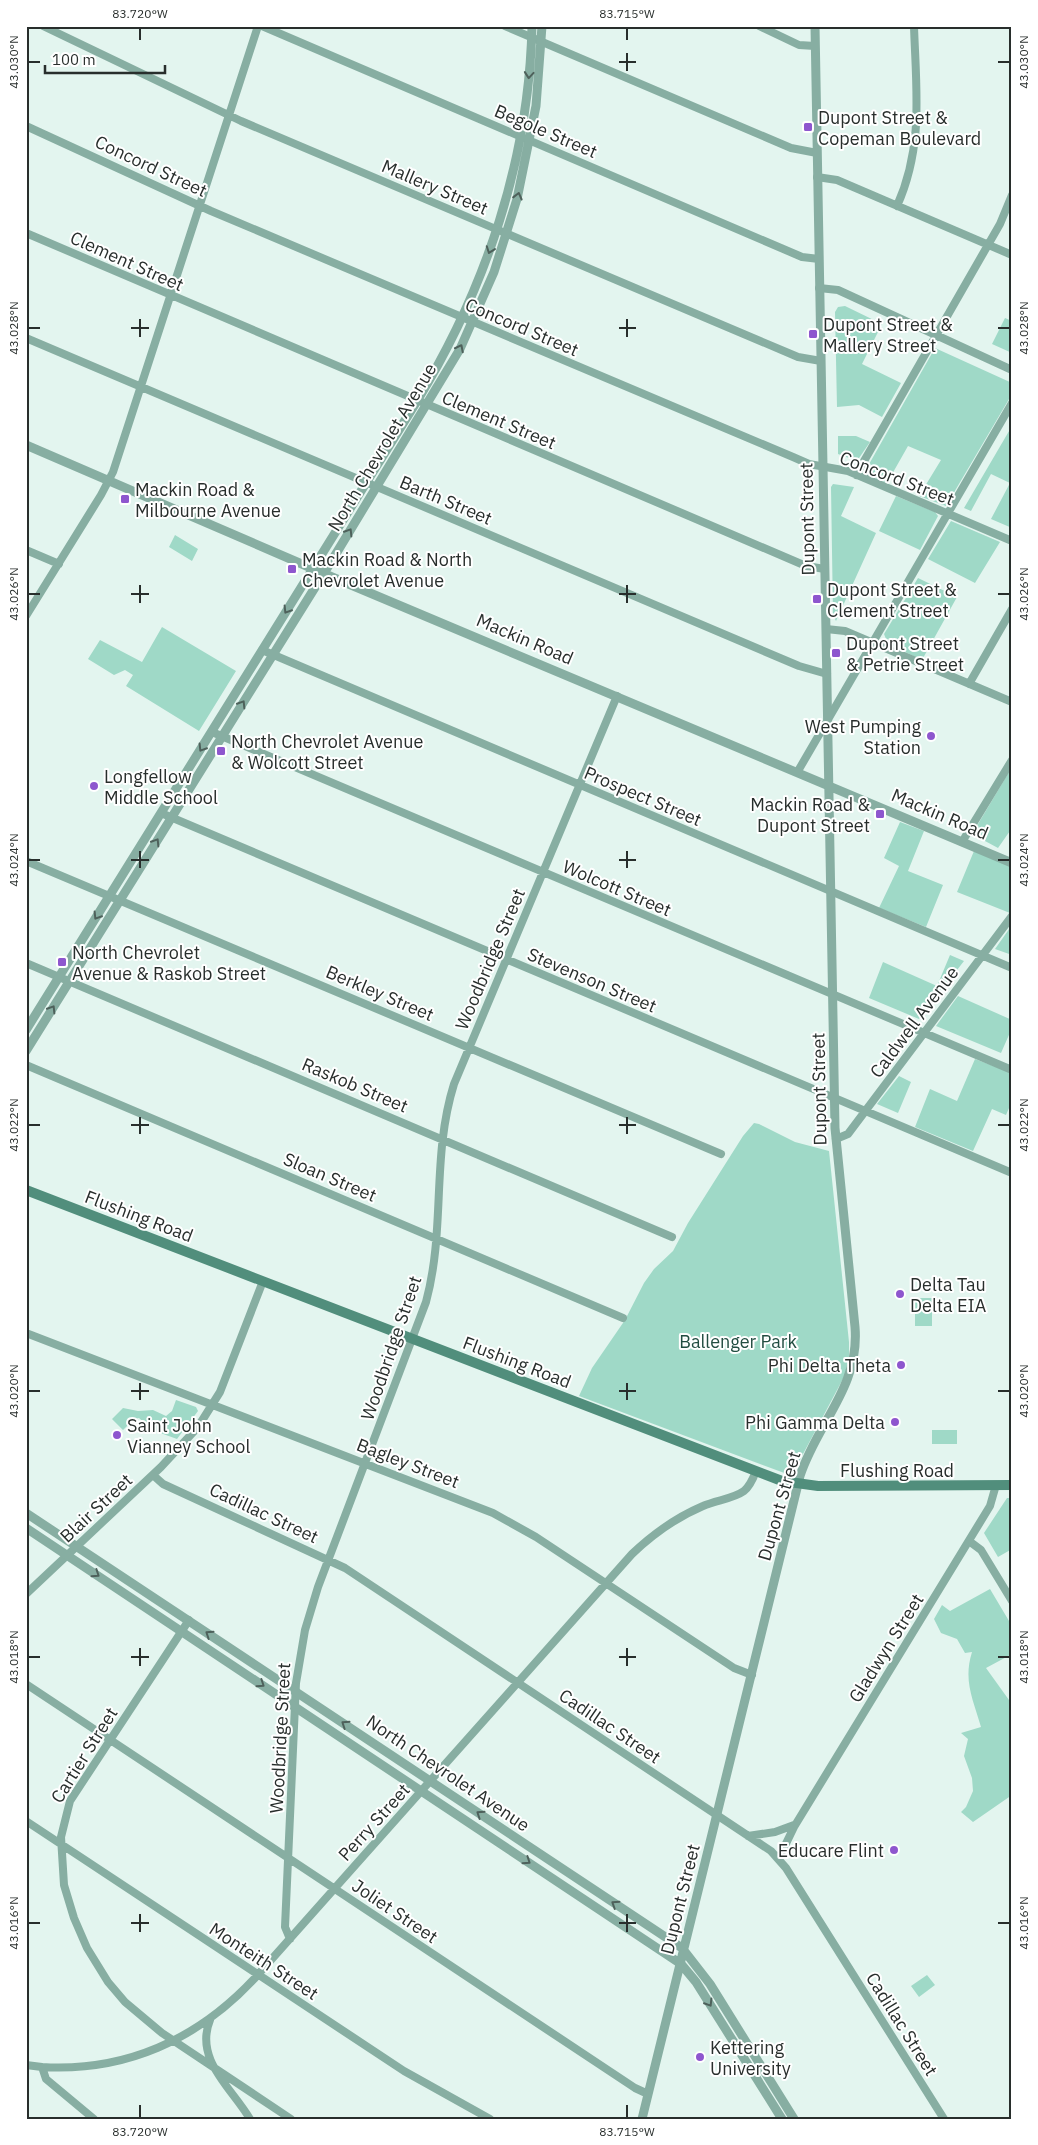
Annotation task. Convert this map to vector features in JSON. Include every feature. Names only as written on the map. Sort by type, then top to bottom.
[{"type":"main road","name":"Flushing Road","points":[[26,1190],[756,1471],[798,1484],[852,1486],[1012,1485]]},
{"type":"street","name":"Mallery Street","points":[[43,26],[229,115],[790,354],[808,360],[821,361]]},
{"type":"street","points":[[26,616],[109,480],[258,26]]},
{"type":"street","name":"Begole Street","points":[[262,26],[802,256],[819,259]]},
{"type":"street","points":[[505,26],[791,148],[817,153]]},
{"type":"street","name":"North Chevrolet Avenue","points":[[26,1030],[417,401],[463,318],[497,229],[521,136],[532,26]]},
{"type":"street","name":"North Chevrolet Avenue","points":[[26,1051],[377,487],[450,367],[473,322],[508,234],[530,141],[538,96],[542,26]]},
{"type":"street","points":[[759,26],[796,43],[815,46]]},
{"type":"street","name":"Dupont Street","points":[[642,2119],[718,1816],[798,1484],[806,1460],[848,1381],[856,1354],[836,1139],[814,26]]},
{"type":"street","points":[[897,206],[912,166],[916,142],[914,26]]},
{"type":"street","name":"Concord Street","points":[[26,126],[200,205],[792,457],[856,475],[1012,541]]},
{"type":"street","points":[[817,178],[834,179],[1012,256]]},
{"type":"street","points":[[856,475],[1004,217],[1012,195]]},
{"type":"street","name":"Clement Street","points":[[26,233],[806,566],[825,569]]},
{"type":"street","points":[[819,288],[838,290],[1012,370]]},
{"type":"street","name":"Barth Street","points":[[26,338],[799,666],[826,674]]},
{"type":"street","points":[[798,771],[1012,403]]},
{"type":"street","name":"Mackin Road","points":[[26,445],[323,573],[829,784],[1012,863]]},
{"type":"street","points":[[26,550],[59,564]]},
{"type":"street","points":[[969,684],[1012,608]]},
{"type":"street","points":[[826,629],[840,630],[1012,702]]},
{"type":"street","name":"Prospect Street","points":[[262,650],[1012,968]]},
{"type":"street","name":"Woodbridge Street","points":[[290,1939],[285,1927],[294,1706],[298,1665],[307,1622],[328,1559],[413,1339],[430,1286],[438,1239],[438,1176],[441,1138],[450,1097],[469,1047],[617,696]]},
{"type":"street","name":"Wolcott Street","points":[[212,732],[1012,1070]]},
{"type":"street","points":[[962,842],[1012,760]]},
{"type":"street","name":"Stevenson Street","points":[[161,813],[1012,1173]]},
{"type":"street","name":"Berkley Street","points":[[26,861],[121,899],[721,1154]]},
{"type":"street","name":"Caldwell Avenue","points":[[836,1139],[846,1136],[865,1112],[1012,916]]},
{"type":"street","name":"Raskob Street","points":[[26,963],[672,1236]]},
{"type":"street","name":"Sloan Street","points":[[26,1065],[623,1318]]},
{"type":"street","name":"Blair Street","points":[[26,1594],[188,1440],[213,1405],[233,1360],[263,1281]]},
{"type":"street","name":"Bagley Street","points":[[26,1333],[365,1463],[504,1519],[606,1583],[734,1668],[752,1675]]},
{"type":"street","name":"Perry Street","points":[[26,2065],[71,2068],[118,2062],[149,2053],[211,2019],[232,2003],[632,1554],[656,1533],[702,1506],[743,1492],[750,1484],[756,1471]]},
{"type":"street","name":"Cadillac Street","points":[[152,1475],[162,1483],[345,1568],[779,1858],[944,2119]]},
{"type":"street","name":"Gladwyn Street","points":[[779,1858],[796,1825],[992,1502],[996,1485]]},
{"type":"street","name":"North Chevrolet Avenue","points":[[26,1513],[685,1950],[710,1984],[794,2119]]},
{"type":"street","name":"North Chevrolet Avenue","points":[[26,1528],[681,1964],[696,1982],[782,2119]]},
{"type":"street","points":[[969,1541],[980,1548],[1012,1601]]},
{"type":"street","name":"Cartier Street","points":[[189,1620],[70,1801],[63,1820],[60,1844],[66,1894],[80,1934],[91,1957],[108,1982],[125,2002],[144,2020],[291,2119]]},
{"type":"street","name":"Joliet Street","points":[[26,1684],[634,2088],[648,2094]]},
{"type":"street","name":"Monteith Street","points":[[26,1821],[417,2080],[490,2119]]},
{"type":"street","points":[[748,1836],[775,1832],[796,1825]]},
{"type":"street","points":[[545,1873],[553,1862]]},
{"type":"street","points":[[211,2019],[207,2041],[212,2066],[234,2094],[250,2119]]},
{"type":"street","points":[[42,2067],[46,2079],[94,2119]]},
{"type":"street","points":[[771,2102],[780,2096]]},
{"type":"green space","points":[[845,306],[882,324],[862,364],[901,383],[882,417],[859,405],[837,407],[835,312],[838,307]]},
{"type":"green space","points":[[1005,318],[1012,321],[1012,353],[992,344]]},
{"type":"green space","points":[[935,348],[1012,383],[1012,394],[946,506],[919,496],[941,460],[908,446],[887,483],[864,473]]},
{"type":"green space","points":[[1012,426],[1012,528],[991,519],[1010,483],[991,474],[971,511],[964,508]]},
{"type":"green space","points":[[838,436],[856,436],[870,442],[857,461],[838,454]]},
{"type":"green space","points":[[833,484],[854,487],[841,516],[876,533],[836,621],[833,615],[831,487]]},
{"type":"green space","points":[[896,496],[935,512],[938,516],[920,550],[879,531]]},
{"type":"green space","points":[[951,521],[1000,542],[975,583],[928,559]]},
{"type":"green space","points":[[175,535],[198,549],[192,561],[169,547]]},
{"type":"green space","points":[[918,578],[957,597],[922,660],[888,644],[884,634]]},
{"type":"green space","points":[[162,627],[236,671],[199,731],[126,686],[133,675],[125,670],[114,675],[88,659],[100,640],[142,662]]},
{"type":"green space","points":[[1012,767],[1012,828],[998,848],[972,834]]},
{"type":"green space","points":[[900,822],[924,831],[908,871],[943,885],[926,927],[879,908],[899,866],[884,858]]},
{"type":"green space","points":[[974,851],[1012,867],[1012,910],[1010,913],[957,892]]},
{"type":"green space","points":[[1012,925],[1012,955],[995,949]]},
{"type":"green space","points":[[950,955],[964,961],[919,1019],[869,998],[883,962],[937,986]]},
{"type":"green space","points":[[958,996],[1012,1020],[1012,1028],[1001,1053],[936,1026]]},
{"type":"green space","points":[[975,1059],[1012,1073],[1012,1101],[1006,1115],[992,1109],[973,1151],[915,1127],[930,1089],[957,1101]]},
{"type":"green space","points":[[899,1076],[911,1082],[898,1113],[877,1104]]},
{"type":"green space","name":"Ballenger Park","points":[[754,1123],[795,1142],[829,1151],[849,1342],[849,1356],[845,1375],[794,1471],[787,1474],[579,1396],[592,1368],[625,1320],[644,1283],[654,1269],[673,1251],[688,1223],[743,1136]]},
{"type":"green space","points":[[915,1298],[932,1298],[932,1326],[915,1326]]},
{"type":"green space","points":[[176,1400],[196,1407],[198,1411],[177,1439],[152,1430],[139,1418],[134,1419],[123,1430],[112,1419],[123,1408],[138,1411],[153,1410],[166,1416],[172,1411]]},
{"type":"green space","points":[[932,1430],[957,1430],[957,1444],[932,1444]]},
{"type":"green space","points":[[1007,1498],[1012,1498],[1012,1549],[998,1557],[984,1533]]},
{"type":"green space","points":[[990,1589],[1012,1626],[1012,1654],[986,1668],[1009,1700],[1012,1699],[1012,1795],[973,1822],[961,1812],[966,1807],[973,1791],[972,1778],[964,1756],[968,1739],[961,1733],[981,1727],[970,1690],[968,1672],[972,1652],[965,1653],[957,1639],[941,1633],[934,1619],[942,1605],[950,1611]]},
{"type":"green space","points":[[927,1975],[935,1985],[919,1997],[911,1986]]},
{"type":"place","name":"Dupont Street & Copeman Boulevard","points":[[808,127]]},
{"type":"place","name":"Dupont Street & Mallery Street","points":[[813,334]]},
{"type":"place","name":"Mackin Road & Milbourne Avenue","points":[[125,499]]},
{"type":"place","name":"Mackin Road & North Chevrolet Avenue","points":[[292,569]]},
{"type":"place","name":"Dupont Street & Clement Street","points":[[817,599]]},
{"type":"place","name":"Dupont Street & Petrie Street","points":[[836,653]]},
{"type":"place","name":"West Pumping Station","points":[[931,736]]},
{"type":"place","name":"North Chevrolet Avenue & Wolcott Street","points":[[221,751]]},
{"type":"place","name":"Longfellow Middle School","points":[[94,786]]},
{"type":"place","name":"Mackin Road & Dupont Street","points":[[880,814]]},
{"type":"place","name":"North Chevrolet Avenue & Raskob Street","points":[[62,962]]},
{"type":"place","name":"Delta Tau Delta EIA","points":[[900,1294]]},
{"type":"place","name":"Phi Delta Theta","points":[[901,1365]]},
{"type":"place","name":"Phi Gamma Delta","points":[[895,1422]]},
{"type":"place","name":"Saint John Vianney School","points":[[117,1435]]},
{"type":"place","name":"Educare Flint","points":[[894,1850]]},
{"type":"place","name":"Kettering University","points":[[700,2057]]}]
